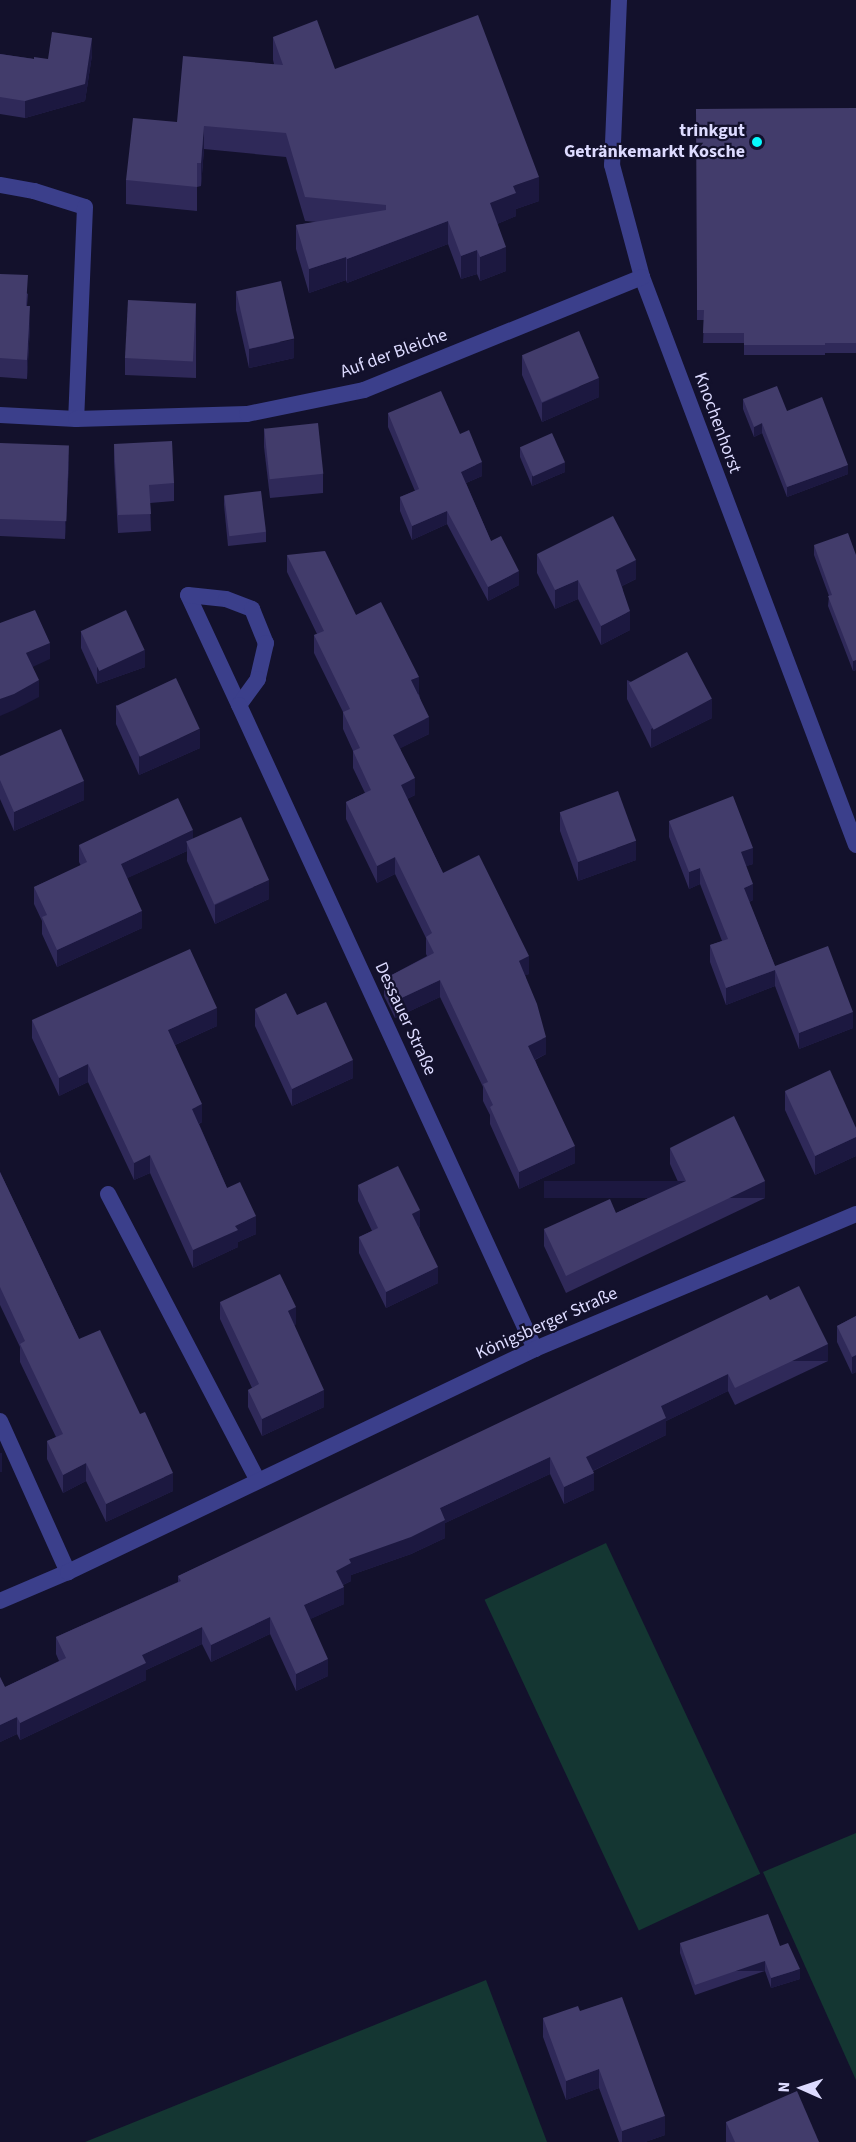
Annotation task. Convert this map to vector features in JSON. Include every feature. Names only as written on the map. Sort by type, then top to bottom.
[{"type":"street","name":"Knochenhorst","points":[[619,0],[612,165],[642,277],[856,845]]},
{"type":"street","points":[[0,185],[34,191],[85,207],[76,419]]},
{"type":"street","name":"Auf der Bleiche","points":[[0,415],[76,419],[247,414],[364,390],[642,277]]},
{"type":"street","name":"Dessauer Straße","points":[[239,705],[258,679],[266,643],[252,609],[226,599],[188,595],[535,1349]]},
{"type":"street","points":[[108,1194],[257,1479]]},
{"type":"street","name":"Königsberger Straße","points":[[0,1601],[68,1572],[257,1479],[535,1349],[856,1214]]},
{"type":"street","points":[[0,1421],[68,1572]]},
{"type":"green space","points":[[606,1543],[760,1874],[639,1930],[485,1600]]},
{"type":"green space","points":[[856,1833],[856,2080],[763,1872]]},
{"type":"green space","points":[[486,1980],[547,2142],[85,2142]]},
{"type":"building","points":[[478,15],[539,177],[513,186],[516,193],[490,203],[506,247],[480,257],[477,250],[461,256],[448,221],[347,259],[346,257],[309,269],[296,225],[386,210],[386,205],[305,197],[286,133],[204,126],[201,163],[197,163],[197,187],[126,180],[133,118],[177,122],[183,56],[283,65],[273,37],[317,20],[335,69]]},
{"type":"building","points":[[52,32],[92,38],[85,84],[25,101],[0,97],[0,54],[48,59]]},
{"type":"building","points":[[856,108],[856,343],[744,345],[744,333],[703,333],[704,310],[697,310],[696,109]]},
{"type":"building","points":[[0,274],[28,275],[26,306],[30,306],[27,360],[0,358]]},
{"type":"building","points":[[281,281],[294,338],[249,349],[236,291]]},
{"type":"building","points":[[128,300],[196,304],[193,361],[125,358]]},
{"type":"building","points":[[579,331],[599,378],[542,402],[522,355]]},
{"type":"building","points":[[777,386],[787,411],[822,397],[848,465],[787,487],[762,423],[754,427],[743,399]]},
{"type":"building","points":[[441,391],[460,434],[469,430],[482,462],[461,472],[491,541],[501,536],[519,571],[488,587],[447,511],[412,526],[400,497],[419,489],[388,413]]},
{"type":"building","points":[[318,423],[323,474],[270,479],[264,429]]},
{"type":"building","points":[[552,433],[565,462],[533,476],[520,447]]},
{"type":"building","points":[[172,441],[174,483],[149,485],[151,514],[118,515],[114,444]]},
{"type":"building","points":[[0,443],[69,445],[66,521],[0,519]]},
{"type":"building","points":[[261,491],[266,532],[229,536],[224,496]]},
{"type":"building","points":[[613,516],[636,560],[616,570],[630,611],[601,626],[578,580],[555,590],[537,554]]},
{"type":"building","points":[[848,533],[856,555],[856,660],[853,661],[828,596],[832,595],[814,545]]},
{"type":"building","points":[[325,551],[356,615],[381,602],[419,677],[411,680],[429,717],[393,735],[415,778],[401,785],[443,873],[479,855],[529,956],[519,961],[537,1004],[546,1037],[528,1046],[575,1146],[519,1172],[490,1107],[493,1105],[483,1084],[488,1082],[440,980],[395,1001],[384,979],[434,953],[426,937],[432,933],[395,857],[377,866],[346,802],[371,790],[353,751],[360,748],[343,712],[350,709],[314,635],[324,631],[287,555]]},
{"type":"building","points":[[35,610],[50,643],[26,653],[39,680],[0,699],[0,623]]},
{"type":"building","points":[[126,610],[145,650],[99,671],[81,631]]},
{"type":"building","points":[[687,652],[712,699],[654,730],[629,683]]},
{"type":"building","points":[[176,678],[200,729],[140,757],[116,706]]},
{"type":"building","points":[[61,729],[84,781],[14,812],[0,780],[0,756]]},
{"type":"building","points":[[618,791],[636,841],[578,862],[560,812]]},
{"type":"building","points":[[733,796],[753,848],[741,852],[753,884],[744,888],[775,966],[828,946],[853,1012],[799,1033],[775,970],[726,988],[710,945],[728,939],[700,868],[689,872],[669,821]]},
{"type":"building","points":[[178,798],[193,830],[121,864],[142,911],[57,950],[42,917],[47,915],[34,887],[87,862],[79,845]]},
{"type":"building","points":[[241,817],[269,880],[214,904],[186,841]]},
{"type":"building","points":[[190,949],[217,1008],[168,1030],[202,1104],[192,1109],[227,1188],[240,1182],[256,1216],[235,1226],[238,1230],[193,1250],[150,1155],[134,1163],[88,1064],[59,1078],[32,1020]]},
{"type":"building","points":[[286,993],[297,1015],[326,1002],[353,1060],[292,1089],[255,1009]]},
{"type":"building","points":[[830,1070],[856,1128],[856,1137],[815,1156],[785,1091]]},
{"type":"building","points":[[734,1116],[765,1181],[566,1276],[544,1229],[610,1199],[616,1213],[686,1181],[670,1148]]},
{"type":"building","points":[[398,1166],[420,1210],[412,1214],[438,1267],[386,1292],[359,1237],[378,1228],[358,1185]]},
{"type":"building","points":[[0,1172],[79,1339],[100,1330],[140,1414],[145,1412],[173,1473],[106,1504],[86,1463],[63,1475],[47,1441],[63,1434],[20,1344],[25,1341],[0,1287]]},
{"type":"building","points":[[280,1274],[296,1307],[288,1311],[324,1390],[262,1419],[248,1390],[259,1384],[220,1302]]},
{"type":"building","points":[[799,1286],[828,1344],[735,1388],[728,1374],[661,1406],[666,1418],[586,1457],[594,1473],[564,1487],[550,1457],[440,1508],[445,1520],[411,1537],[349,1559],[351,1563],[336,1571],[344,1587],[304,1605],[328,1659],[296,1674],[270,1617],[211,1645],[202,1627],[142,1655],[146,1663],[20,1723],[17,1717],[0,1725],[0,1677],[5,1687],[66,1658],[56,1637],[181,1581],[178,1576],[767,1295],[770,1300]]},
{"type":"building","points":[[856,1316],[856,1355],[852,1357],[837,1326]]},
{"type":"building","points":[[768,1914],[780,1946],[788,1943],[800,1969],[771,1978],[765,1961],[695,1985],[680,1943]]},
{"type":"building","points":[[622,1997],[665,2116],[622,2131],[599,2069],[566,2081],[543,2018],[578,2006],[580,2011]]},
{"type":"building","points":[[797,2091],[819,2142],[735,2142],[726,2122]]},
{"type":"place","name":"trinkgut Getränkemarkt Kosche","points":[[757,142]]}]
